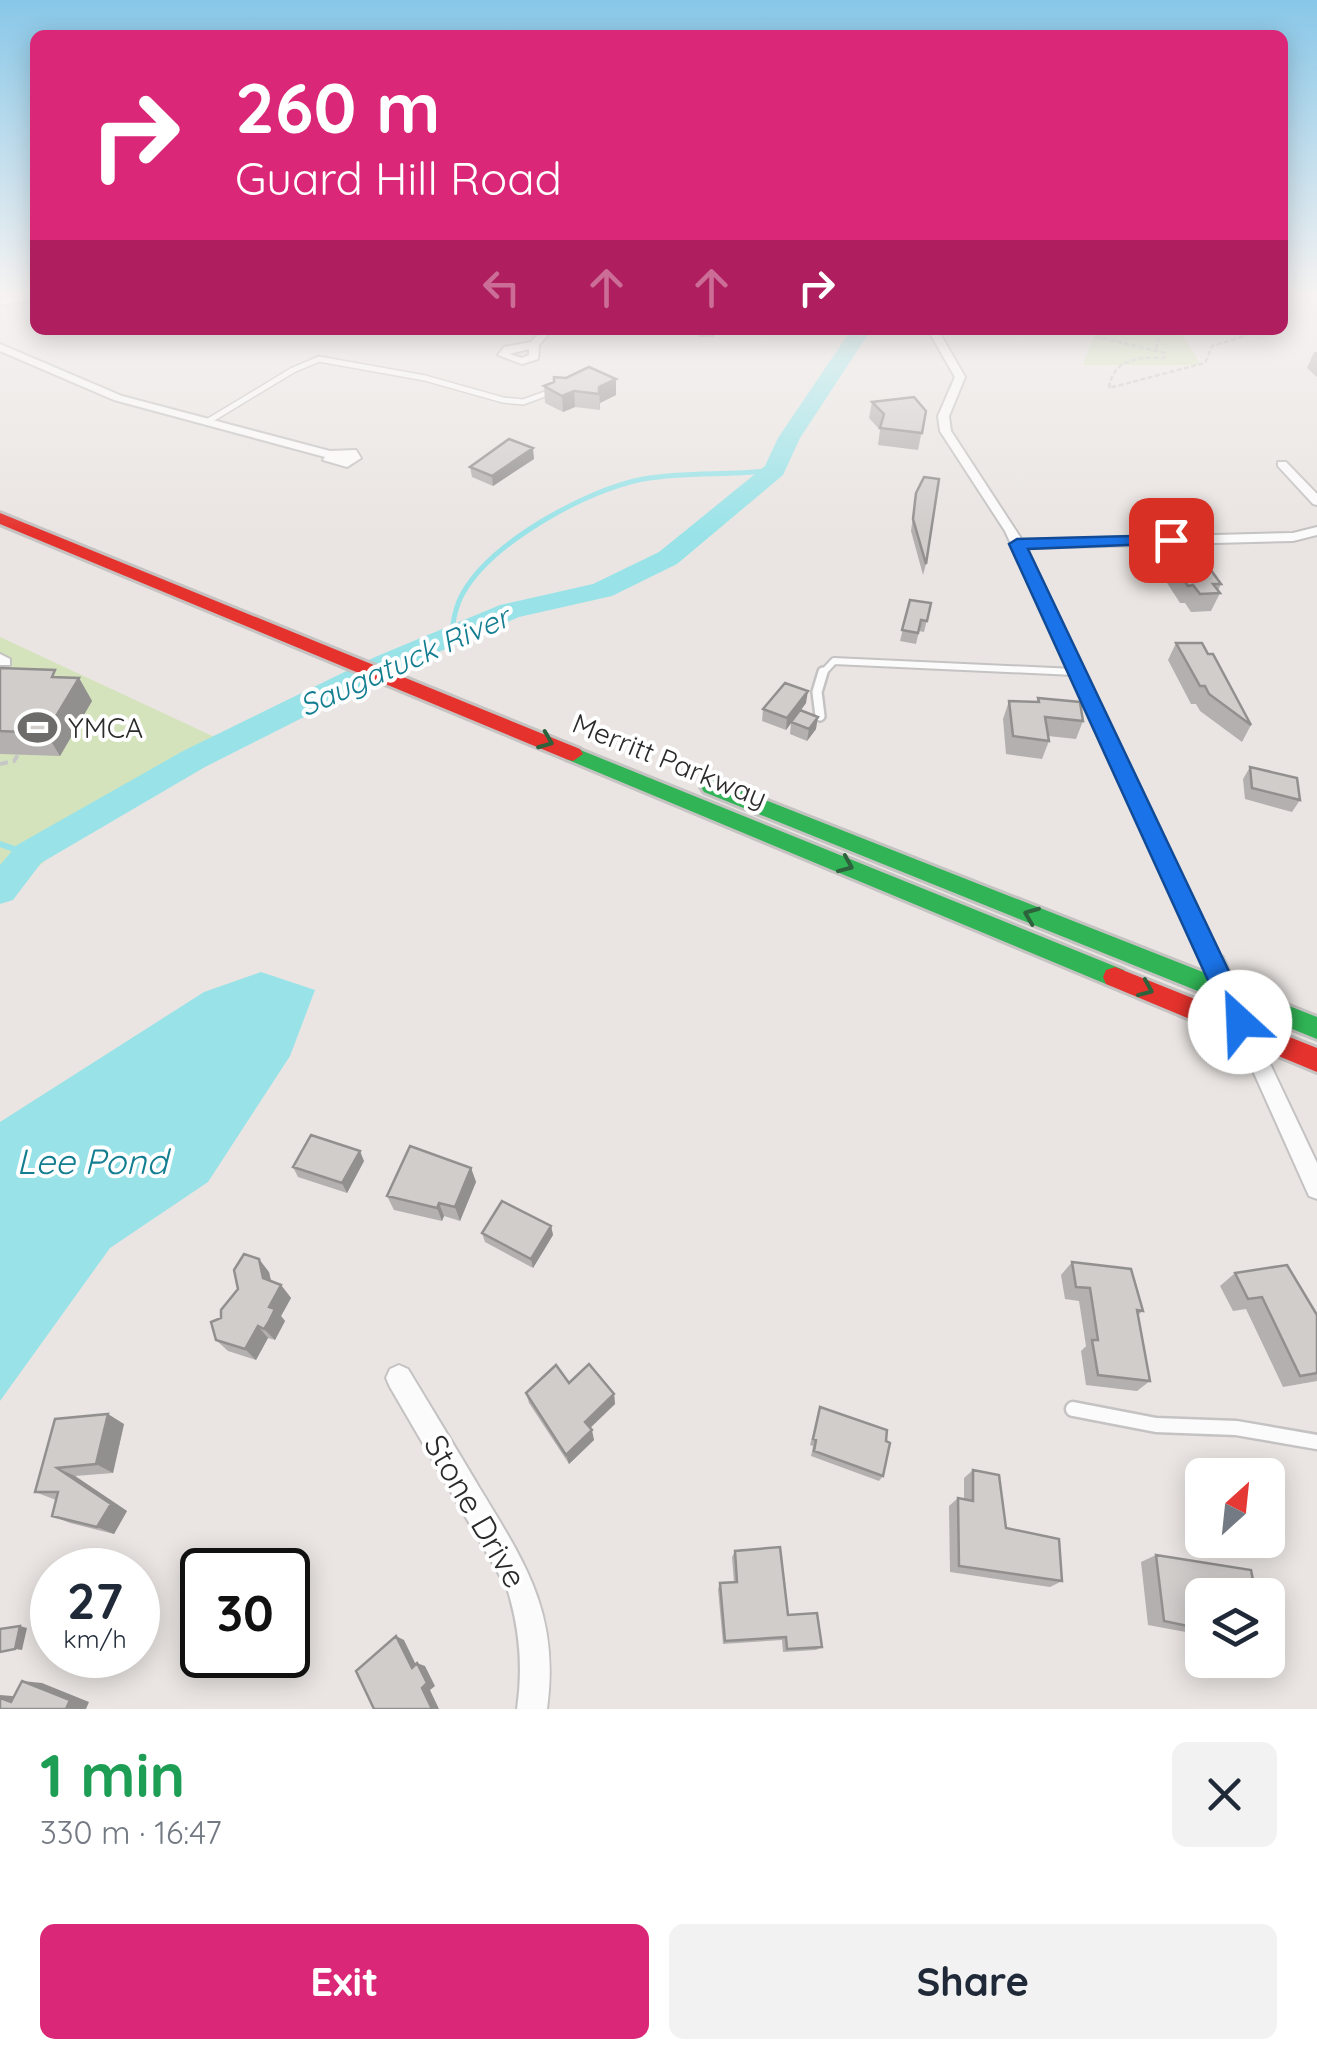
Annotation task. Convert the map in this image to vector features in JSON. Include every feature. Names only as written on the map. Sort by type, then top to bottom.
[{"type":"highway","name":"Merritt Parkway","points":[[0,498],[316,638]]},
{"type":"highway","name":"Merritt Parkway","points":[[0,518],[463,698],[1317,1060]]},
{"type":"highway","name":"Merritt Parkway","points":[[463,698],[1317,1028]]},
{"type":"street","points":[[61,374],[118,398],[332,455]]},
{"type":"street","points":[[958,374],[945,412],[947,440],[984,487],[1017,544],[1317,1188]]},
{"type":"street","points":[[1282,464],[1317,502]]},
{"type":"street","points":[[1017,544],[1293,536],[1317,531]]},
{"type":"street","name":"Stone Drive","points":[[399,1378],[514,1571],[527,1602],[538,1655],[532,1709]]},
{"type":"lane","points":[[207,422],[288,374]]},
{"type":"lane","points":[[401,374],[503,400],[523,402],[545,394]]},
{"type":"lane","points":[[820,716],[816,682],[822,670],[834,661],[1074,672]]},
{"type":"lane","points":[[1074,1408],[1156,1425],[1236,1428],[1317,1442]]},
{"type":"path","points":[[1110,374],[1109,388],[1164,374]]},
{"type":"path","points":[[0,764],[14,761],[18,754]]},
{"type":"green space","points":[[0,637],[221,740],[104,813],[0,903]]},
{"type":"water","name":"Lee Pond","points":[[261,972],[315,990],[290,1056],[208,1182],[110,1248],[0,1401],[0,1122],[204,992]]},
{"type":"building","points":[[575,374],[604,374],[616,379],[599,387],[599,394],[574,391],[562,396],[544,386],[554,382],[554,377]]},
{"type":"building","points":[[914,397],[926,411],[922,433],[880,428],[884,414],[872,402]]},
{"type":"building","points":[[509,439],[533,448],[492,476],[470,467]]},
{"type":"building","points":[[924,477],[939,479],[926,564],[913,519],[916,493]]},
{"type":"building","points":[[1189,551],[1205,562],[1221,584],[1213,584],[1220,593],[1200,594],[1193,585],[1188,586],[1165,552]]},
{"type":"building","points":[[910,600],[931,603],[927,621],[921,620],[918,633],[902,630]]},
{"type":"building","points":[[1176,643],[1202,643],[1208,654],[1213,654],[1251,725],[1209,694],[1205,686],[1200,686]]},
{"type":"building","points":[[0,668],[55,670],[52,677],[79,678],[46,733],[0,731]]},
{"type":"building","points":[[785,683],[808,691],[787,718],[763,709]]},
{"type":"building","points":[[1038,698],[1080,702],[1083,721],[1045,717],[1049,741],[1013,736],[1009,701],[1039,702]]},
{"type":"building","points":[[800,710],[818,717],[809,729],[791,722]]},
{"type":"building","points":[[1250,767],[1297,778],[1300,800],[1252,788]]},
{"type":"building","points":[[311,1135],[360,1151],[342,1183],[293,1167]]},
{"type":"building","points":[[410,1146],[471,1168],[455,1207],[439,1203],[437,1208],[387,1196]]},
{"type":"building","points":[[502,1201],[551,1226],[531,1259],[482,1233]]},
{"type":"building","points":[[244,1254],[259,1259],[263,1278],[281,1285],[269,1307],[275,1309],[268,1323],[264,1329],[258,1326],[245,1349],[216,1340],[211,1322],[221,1318],[221,1310],[238,1289],[234,1270]]},
{"type":"building","points":[[1072,1262],[1131,1269],[1143,1311],[1137,1310],[1150,1381],[1098,1375],[1092,1340],[1098,1340],[1090,1288],[1076,1287]]},
{"type":"building","points":[[1287,1265],[1317,1315],[1317,1373],[1300,1376],[1262,1297],[1248,1299],[1235,1273]]},
{"type":"building","points":[[589,1364],[614,1394],[585,1422],[592,1430],[566,1455],[526,1393],[556,1365],[569,1383]]},
{"type":"building","points":[[820,1407],[887,1430],[886,1441],[890,1443],[883,1476],[814,1451]]},
{"type":"building","points":[[108,1414],[96,1464],[57,1468],[111,1504],[97,1527],[52,1516],[58,1492],[35,1492],[55,1419]]},
{"type":"building","points":[[973,1470],[999,1475],[1006,1528],[1059,1539],[1062,1581],[959,1566],[958,1498],[973,1501]]},
{"type":"building","points":[[780,1547],[788,1615],[817,1613],[822,1647],[787,1649],[786,1637],[725,1641],[720,1583],[737,1582],[735,1551]]},
{"type":"building","points":[[1156,1555],[1251,1570],[1253,1578],[1185,1578],[1185,1625],[1164,1621]]},
{"type":"building","points":[[20,1626],[15,1649],[0,1652],[0,1629]]},
{"type":"building","points":[[396,1636],[412,1668],[417,1663],[427,1683],[422,1688],[432,1709],[374,1709],[356,1671]]},
{"type":"building","points":[[22,1681],[70,1700],[66,1709],[0,1709],[0,1698],[11,1702]]},
{"type":"waterway","name":"Saugatuck River","points":[[0,890],[29,854],[194,759],[385,664],[510,611],[602,590],[668,558],[775,470],[789,438],[832,374]]},
{"type":"waterway","points":[[451,638],[458,604],[477,574],[518,537],[569,506],[643,479],[775,470]]},
{"type":"waterway","points":[[0,844],[29,854]]},
{"type":"traffic: fast","points":[[573,754],[1115,977]]},
{"type":"traffic: fast","points":[[712,787],[1317,1028]]},
{"type":"traffic: jam","points":[[0,518],[573,754]]},
{"type":"traffic: jam","points":[[1115,977],[1317,1060]]},
{"type":"place","name":"YMCA","points":[[38,727]]},
{"type":"route","points":[[1171,540],[1017,544],[1240,1022]]}]
